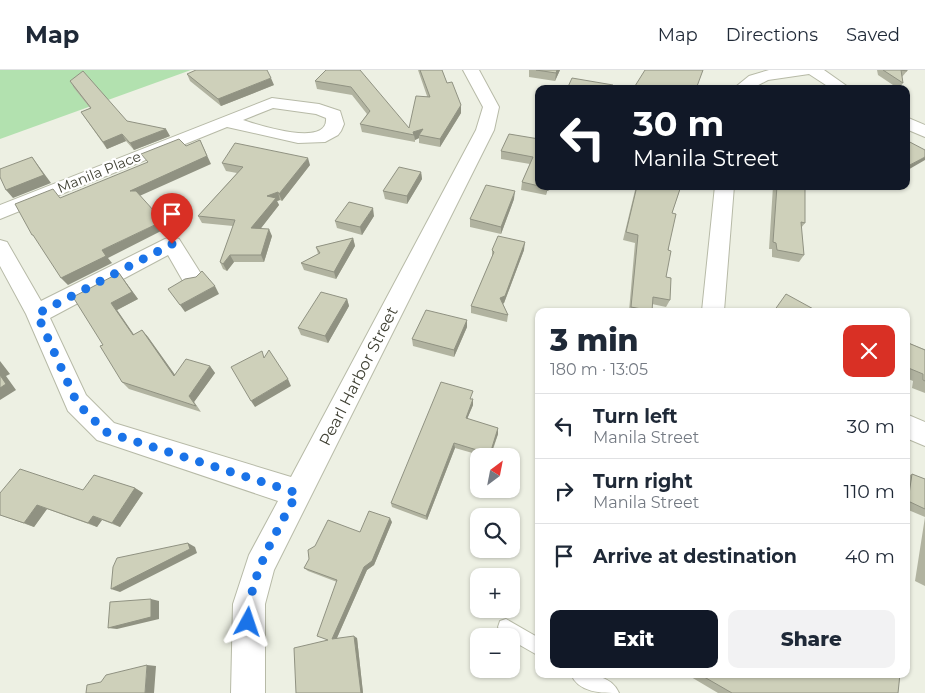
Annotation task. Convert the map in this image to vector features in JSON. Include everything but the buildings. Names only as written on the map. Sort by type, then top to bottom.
[{"type":"street","name":"Pearl Harbor Street","points":[[248,693],[249,604],[260,566],[485,130],[491,107],[471,70]]},
{"type":"street","points":[[746,85],[761,77],[806,70]]},
{"type":"street","points":[[813,70],[837,85]]},
{"type":"street","name":"Manila Place","points":[[0,212],[227,121],[272,103],[318,109],[334,115],[332,131],[318,138],[275,133],[227,121]]},
{"type":"street","points":[[910,124],[925,132]]},
{"type":"street","points":[[713,308],[725,190]]},
{"type":"street","points":[[37,314],[172,244],[192,277]]},
{"type":"street","points":[[0,247],[37,314],[77,403],[106,432],[297,493]]},
{"type":"street","points":[[910,428],[925,434]]},
{"type":"lane","points":[[506,627],[535,645]]},
{"type":"lane","points":[[586,678],[610,693]]},
{"type":"green space","points":[[0,70],[191,70],[0,139]]},
{"type":"route","points":[[172,244],[37,314],[77,403],[106,432],[297,493],[260,566],[249,604],[248,622]]}]
